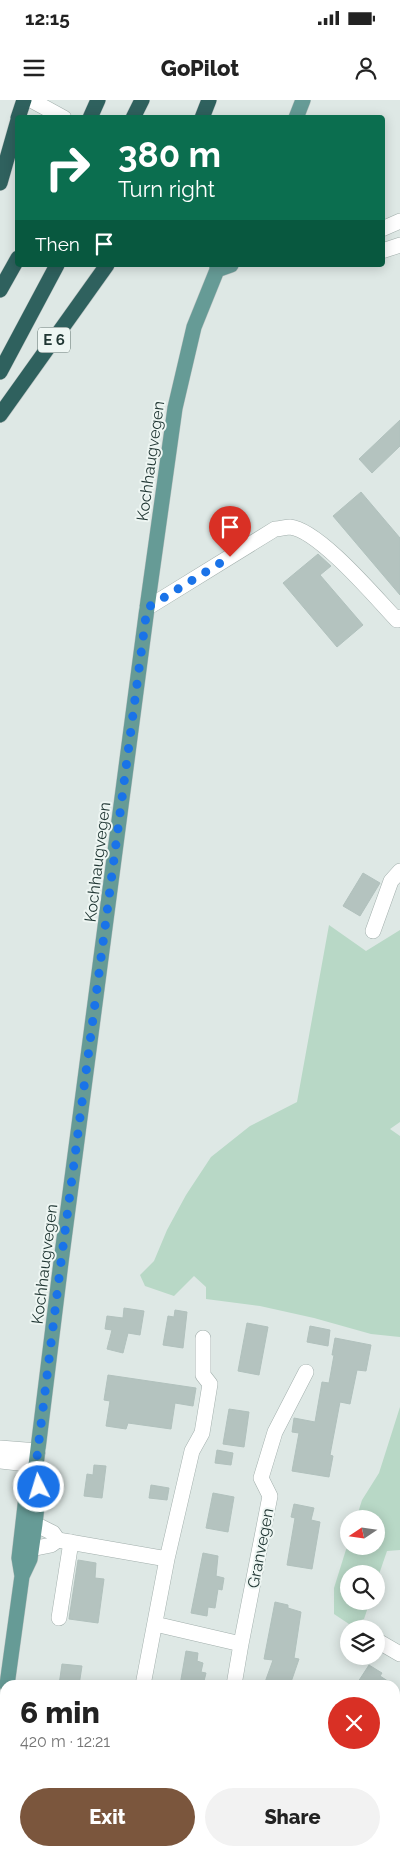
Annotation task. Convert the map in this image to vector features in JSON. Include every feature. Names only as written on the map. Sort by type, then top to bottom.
[{"type":"highway","points":[[19,115],[24,100]]},
{"type":"highway","points":[[91,115],[98,100]]},
{"type":"highway","points":[[134,115],[142,100]]},
{"type":"highway","points":[[203,115],[209,100]]},
{"type":"highway","points":[[0,184],[15,129]]},
{"type":"highway","points":[[0,290],[15,263]]},
{"type":"highway","name":"E 6","points":[[0,372],[56,267]]},
{"type":"highway","name":"E 6","points":[[0,415],[106,267]]},
{"type":"main road","points":[[297,115],[303,100]]},
{"type":"main road","name":"Kochhaugvegen","points":[[9,1680],[22,1576],[19,1558],[26,1497],[30,1475],[37,1458],[147,608],[180,380],[194,327],[222,267]]},
{"type":"main road","name":"Kochhaugvegen","points":[[22,1576],[30,1559],[35,1524],[40,1477],[37,1458]]},
{"type":"street","points":[[31,100],[58,114]]},
{"type":"street","points":[[385,228],[400,222]]},
{"type":"street","points":[[385,250],[400,245]]},
{"type":"street","points":[[147,608],[275,530],[290,527],[303,532],[339,558],[399,620]]},
{"type":"street","points":[[373,931],[390,881],[400,871]]},
{"type":"street","points":[[144,1680],[167,1559],[192,1451],[202,1433],[210,1384],[203,1375],[204,1338]]},
{"type":"street","name":"Granvegen","points":[[235,1680],[270,1496],[262,1478],[275,1432],[306,1372]]},
{"type":"street","points":[[0,1448],[37,1458]]},
{"type":"street","points":[[0,1461],[37,1458]]},
{"type":"street","points":[[35,1524],[64,1541],[167,1559]]},
{"type":"street","points":[[31,1548],[64,1541]]},
{"type":"street","points":[[59,1618],[64,1541]]},
{"type":"street","points":[[155,1624],[241,1644]]},
{"type":"street","points":[[385,1645],[400,1654]]},
{"type":"green space","points":[[329,925],[366,951],[400,930],[400,1122],[390,1129],[400,1136],[400,1337],[371,1334],[314,1318],[260,1306],[206,1299],[206,1287],[194,1276],[174,1296],[145,1286],[140,1275],[154,1261],[167,1230],[186,1195],[211,1157],[250,1126],[297,1102]]},
{"type":"green space","points":[[400,1407],[400,1550],[387,1551],[382,1565],[341,1565],[344,1555],[385,1555],[385,1510],[359,1510],[362,1500],[379,1473]]},
{"type":"green space","points":[[340,1569],[340,1610],[367,1610],[364,1619],[343,1620],[334,1614],[334,1588]]},
{"type":"building","points":[[400,420],[400,446],[372,473],[359,459]]},
{"type":"building","points":[[361,492],[400,538],[400,595],[333,516]]},
{"type":"building","points":[[318,554],[331,566],[320,575],[363,625],[337,647],[283,583]]},
{"type":"building","points":[[363,873],[380,883],[360,916],[343,906]]},
{"type":"building","points":[[124,1308],[144,1311],[140,1335],[128,1333],[123,1353],[107,1349],[112,1330],[105,1329],[107,1316],[123,1318]]},
{"type":"building","points":[[175,1310],[187,1312],[183,1348],[163,1345],[168,1316],[174,1317]]},
{"type":"building","points":[[247,1323],[268,1327],[259,1375],[238,1371]]},
{"type":"building","points":[[310,1326],[330,1330],[328,1346],[307,1342]]},
{"type":"building","points":[[335,1338],[371,1345],[366,1371],[357,1370],[350,1404],[340,1402],[330,1455],[333,1456],[329,1477],[292,1471],[299,1433],[292,1432],[294,1418],[315,1422],[322,1382],[329,1383]]},
{"type":"building","points":[[108,1375],[196,1388],[193,1406],[175,1403],[171,1429],[128,1423],[126,1429],[106,1426],[110,1401],[104,1400]]},
{"type":"building","points":[[229,1409],[249,1412],[244,1447],[223,1444]]},
{"type":"building","points":[[217,1450],[233,1453],[231,1465],[215,1463]]},
{"type":"building","points":[[94,1465],[106,1466],[102,1498],[84,1496],[87,1474],[93,1475]]},
{"type":"building","points":[[151,1485],[169,1488],[167,1500],[149,1498]]},
{"type":"building","points":[[213,1493],[234,1497],[228,1532],[206,1528]]},
{"type":"building","points":[[294,1504],[314,1508],[311,1520],[320,1522],[312,1569],[287,1565],[295,1518],[291,1517]]},
{"type":"building","points":[[203,1553],[218,1556],[216,1576],[224,1578],[222,1590],[218,1589],[215,1608],[208,1607],[207,1616],[191,1613]]},
{"type":"building","points":[[78,1560],[96,1563],[95,1578],[104,1579],[98,1623],[69,1619]]},
{"type":"building","points":[[275,1602],[288,1605],[288,1608],[301,1612],[294,1658],[299,1659],[292,1680],[266,1680],[273,1660],[264,1659]]},
{"type":"building","points":[[186,1651],[198,1653],[197,1661],[203,1663],[201,1672],[206,1673],[204,1680],[181,1680]]},
{"type":"building","points":[[62,1664],[82,1666],[80,1680],[60,1680]]},
{"type":"building","points":[[369,1665],[382,1673],[380,1676],[386,1680],[359,1680]]},
{"type":"route","points":[[39,1487],[40,1477],[36,1465],[147,608],[230,557]]}]
